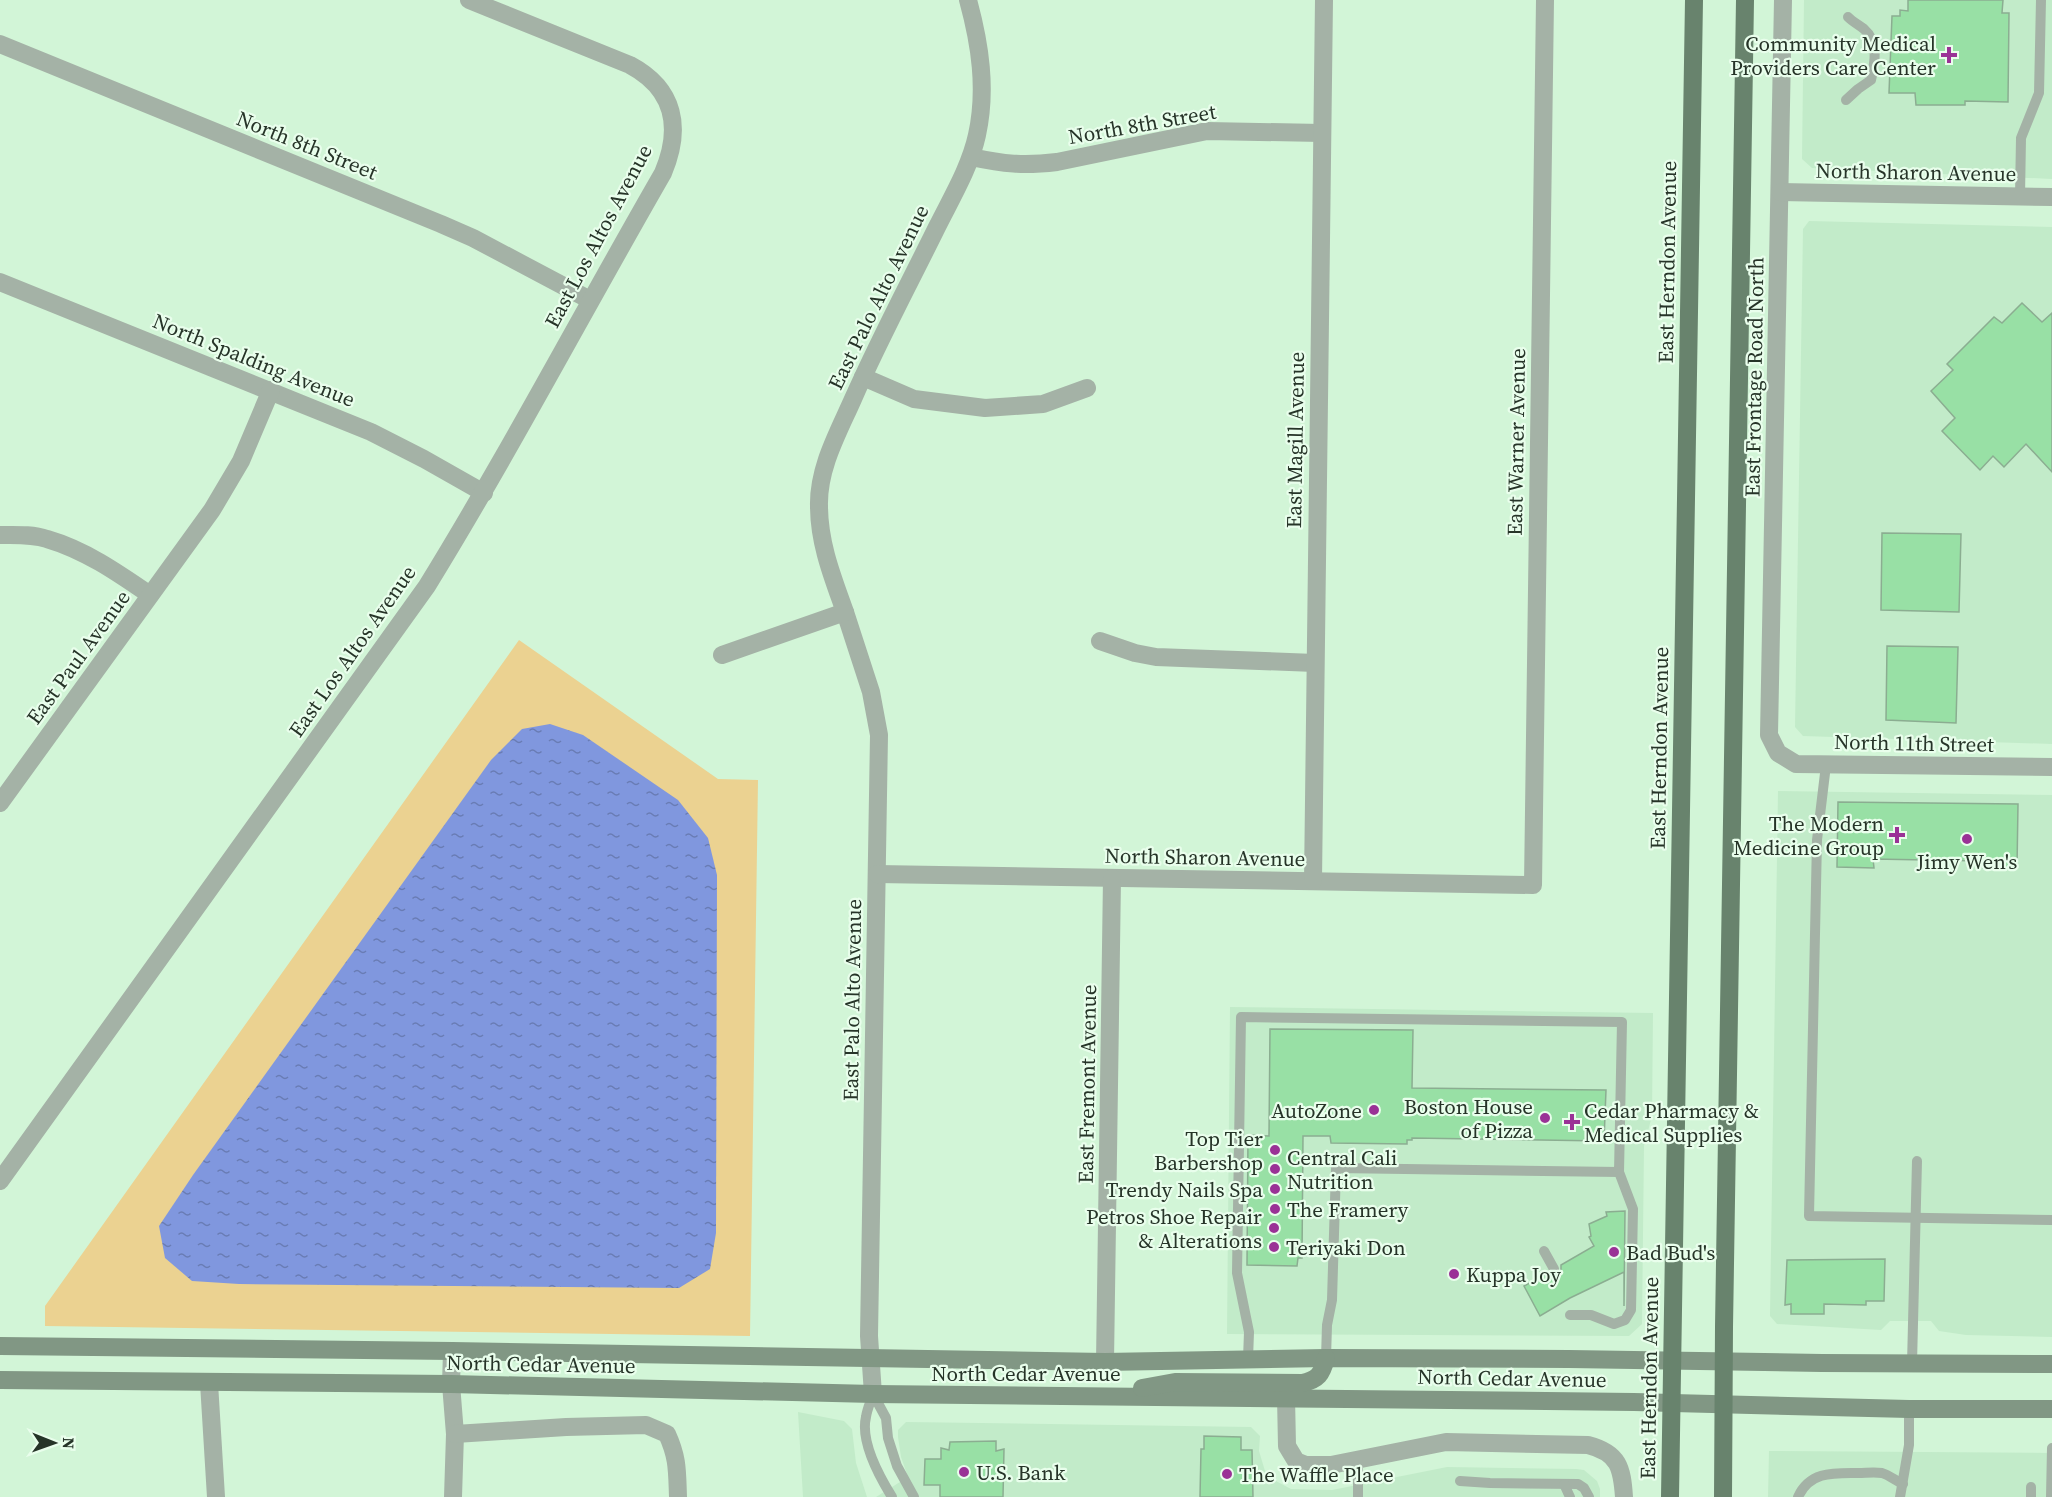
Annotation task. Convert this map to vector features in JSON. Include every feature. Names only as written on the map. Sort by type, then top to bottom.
[{"type":"main road","name":"East Herndon Avenue","points":[[1670,1497],[1694,0]]},
{"type":"main road","points":[[1724,1497],[1745,0]]},
{"type":"main road","name":"North Cedar Avenue","points":[[0,1346],[1105,1362],[1326,1358],[2052,1364]]},
{"type":"main road","points":[[1099,1396],[1175,1382],[1302,1383],[1313,1381],[1323,1373],[1326,1358]]},
{"type":"main road","name":"North Cedar Avenue","points":[[0,1380],[452,1384],[873,1394],[1286,1397],[1910,1409],[2052,1409]]},
{"type":"street","name":"East Los Altos Avenue","points":[[0,1181],[427,586],[484,493],[670,157],[674,127],[671,112],[660,88],[644,73],[630,65],[469,0]]},
{"type":"street","name":"East Palo Alto Avenue","points":[[873,1394],[869,1324],[879,735],[871,692],[825,555],[819,505],[829,453],[863,377],[971,157],[981,109],[982,82],[980,52],[968,0]]},
{"type":"street","name":"East Magill Avenue","points":[[1313,881],[1324,0]]},
{"type":"street","name":"East Warner Avenue","points":[[1533,885],[1545,0]]},
{"type":"street","name":"East Frontage Road North","points":[[1778,753],[1769,735],[1783,0]]},
{"type":"street","name":"North 8th Street","points":[[0,44],[441,224],[473,238],[590,300]]},
{"type":"street","name":"North 8th Street","points":[[971,157],[1005,165],[1033,165],[1208,131],[1322,133]]},
{"type":"street","name":"North Sharon Avenue","points":[[1780,192],[2052,197]]},
{"type":"street","name":"North Spalding Avenue","points":[[0,282],[371,432],[484,493]]},
{"type":"street","points":[[863,377],[914,399],[985,408],[1043,404],[1087,388]]},
{"type":"street","name":"East Paul Avenue","points":[[0,803],[212,510],[241,461],[271,390]]},
{"type":"street","name":"East Paul Avenue","points":[[0,535],[46,538],[72,548],[114,571],[150,595]]},
{"type":"street","points":[[722,655],[845,612]]},
{"type":"street","points":[[1100,641],[1135,653],[1156,657],[1315,663]]},
{"type":"street","name":"North 11th Street","points":[[1778,753],[1797,764],[2052,767]]},
{"type":"street","name":"North Sharon Avenue","points":[[877,874],[1533,885]]},
{"type":"street","name":"East Fremont Avenue","points":[[1105,1362],[1112,878]]},
{"type":"street","points":[[452,1351],[453,1497]]},
{"type":"street","points":[[209,1383],[216,1497]]},
{"type":"street","points":[[1286,1397],[1287,1446],[1296,1461],[1306,1465],[1319,1466],[1358,1460],[1446,1442],[1588,1445],[1603,1449],[1615,1459],[1623,1476],[1624,1497]]},
{"type":"street","points":[[454,1434],[646,1425],[667,1434],[676,1455],[678,1497]]},
{"type":"lane","points":[[2020,196],[2021,138],[2039,93],[2041,0]]},
{"type":"lane","points":[[1846,100],[1871,80],[1875,58],[1872,38],[1848,17]]},
{"type":"lane","points":[[1826,765],[1817,840],[1809,1216],[2052,1220]]},
{"type":"lane","points":[[1248,1359],[1249,1332],[1237,1273],[1241,1017],[1622,1022],[1619,1172],[1633,1209],[1630,1310],[1625,1320],[1614,1324],[1591,1315],[1570,1315]]},
{"type":"lane","points":[[1912,1364],[1917,1161]]},
{"type":"lane","points":[[1326,1358],[1327,1325],[1332,1300],[1336,1168],[1619,1172]]},
{"type":"lane","points":[[1544,1251],[1554,1269]]},
{"type":"lane","points":[[873,1394],[865,1419],[868,1444],[880,1478],[892,1497]]},
{"type":"lane","points":[[873,1394],[886,1418],[888,1438],[897,1466],[914,1497]]},
{"type":"lane","points":[[1900,1497],[1909,1445],[1910,1409]]},
{"type":"lane","points":[[2051,1497],[2052,1448]]},
{"type":"lane","points":[[1358,1460],[1358,1497]]},
{"type":"lane","points":[[1798,1497],[1802,1488],[1812,1480],[1832,1473],[1883,1473],[1903,1484]]},
{"type":"lane","points":[[1460,1481],[1578,1484],[1584,1488],[1589,1497]]},
{"type":"lane","points":[[1564,1484],[1570,1497]]},
{"type":"shaded area","points":[[1804,0],[2052,0],[2052,179],[1812,168],[1802,159]]},
{"type":"shaded area","points":[[1809,221],[2052,227],[2052,744],[1803,736],[1795,727],[1803,229]]},
{"type":"shaded area","points":[[519,640],[718,779],[758,780],[750,1336],[45,1326],[45,1306]]},
{"type":"shaded area","points":[[1778,791],[2052,795],[2052,1337],[1966,1335],[1939,1331],[1931,1321],[1890,1321],[1881,1330],[1777,1324],[1770,1316]]},
{"type":"shaded area","points":[[1230,1007],[1653,1013],[1652,1116],[1644,1146],[1642,1324],[1629,1336],[1227,1334]]},
{"type":"shaded area","points":[[798,1412],[844,1421],[852,1429],[856,1463],[867,1497],[803,1497]]},
{"type":"shaded area","points":[[906,1422],[1251,1427],[1260,1436],[1259,1451],[1265,1471],[1272,1479],[1291,1489],[1332,1490],[1447,1467],[1576,1469],[1584,1470],[1597,1481],[1600,1497],[876,1497],[908,1477],[901,1457],[898,1437],[898,1430]]},
{"type":"shaded area","points":[[1769,1451],[2052,1453],[2052,1497],[1768,1497]]},
{"type":"water","points":[[550,724],[583,735],[678,800],[708,838],[717,875],[716,1233],[710,1269],[679,1288],[239,1284],[192,1281],[165,1258],[159,1226],[193,1175],[491,760],[522,729]]},
{"type":"building","name":"Community Medical Providers Care Center","points":[[1908,0],[2003,0],[2002,13],[2009,13],[2008,102],[1965,101],[1965,105],[1916,105],[1915,93],[1889,93],[1892,16],[1900,16],[1900,10],[1908,11]]},
{"type":"building","points":[[2022,303],[2042,322],[2052,313],[2052,472],[2026,444],[2004,467],[1993,456],[1980,470],[1942,431],[1955,418],[1931,391],[1953,370],[1947,364],[1994,317],[2002,323]]},
{"type":"building","points":[[1882,533],[1961,534],[1959,612],[1881,610]]},
{"type":"building","points":[[1887,646],[1958,647],[1956,723],[1886,720]]},
{"type":"building","points":[[1838,802],[2018,804],[2017,868],[1983,868],[1983,861],[1873,859],[1874,868],[1837,867]]},
{"type":"building","points":[[1270,1029],[1413,1030],[1412,1088],[1606,1090],[1604,1141],[1412,1138],[1412,1140],[1407,1140],[1407,1144],[1331,1143],[1330,1136],[1303,1136],[1302,1258],[1298,1258],[1297,1266],[1247,1265],[1248,1135],[1269,1136]]},
{"type":"building","points":[[1625,1211],[1624,1306],[1624,1272],[1570,1298],[1540,1316],[1524,1286],[1548,1273],[1553,1276],[1558,1275],[1561,1265],[1594,1246],[1589,1237],[1591,1236],[1589,1224],[1607,1216],[1606,1212]]},
{"type":"building","points":[[1885,1259],[1884,1301],[1866,1301],[1866,1305],[1824,1304],[1824,1314],[1791,1314],[1791,1304],[1785,1305],[1787,1260]]},
{"type":"building","name":"The Waffle Place","points":[[1204,1436],[1241,1437],[1241,1450],[1252,1450],[1253,1497],[1200,1497],[1201,1449],[1204,1449]]},
{"type":"building","name":"U.S. Bank","points":[[996,1441],[996,1451],[1004,1449],[1003,1497],[940,1497],[940,1485],[924,1485],[925,1459],[941,1459],[941,1448],[949,1450],[950,1442]]},
{"type":"place","name":"Community Medical Providers Care Center","points":[[1949,55]]},
{"type":"place","name":"The Modern Medicine Group","points":[[1897,835]]},
{"type":"place","name":"Jimy Wen's","points":[[1967,839]]},
{"type":"place","name":"AutoZone","points":[[1374,1110]]},
{"type":"place","name":"Boston House of Pizza","points":[[1545,1118]]},
{"type":"place","name":"Cedar Pharmacy & Medical Supplies","points":[[1572,1122]]},
{"type":"place","name":"Top Tier Barbershop","points":[[1275,1150]]},
{"type":"place","name":"Central Cali Nutrition","points":[[1275,1169]]},
{"type":"place","name":"Trendy Nails Spa","points":[[1275,1189]]},
{"type":"place","name":"The Framery","points":[[1275,1209]]},
{"type":"place","name":"Petros Shoe Repair & Alterations","points":[[1274,1228]]},
{"type":"place","name":"Teriyaki Don","points":[[1274,1247]]},
{"type":"place","name":"Bad Bud's","points":[[1614,1252]]},
{"type":"place","name":"Kuppa Joy","points":[[1454,1274]]},
{"type":"place","name":"U.S. Bank","points":[[964,1472]]},
{"type":"place","name":"The Waffle Place","points":[[1227,1474]]}]
